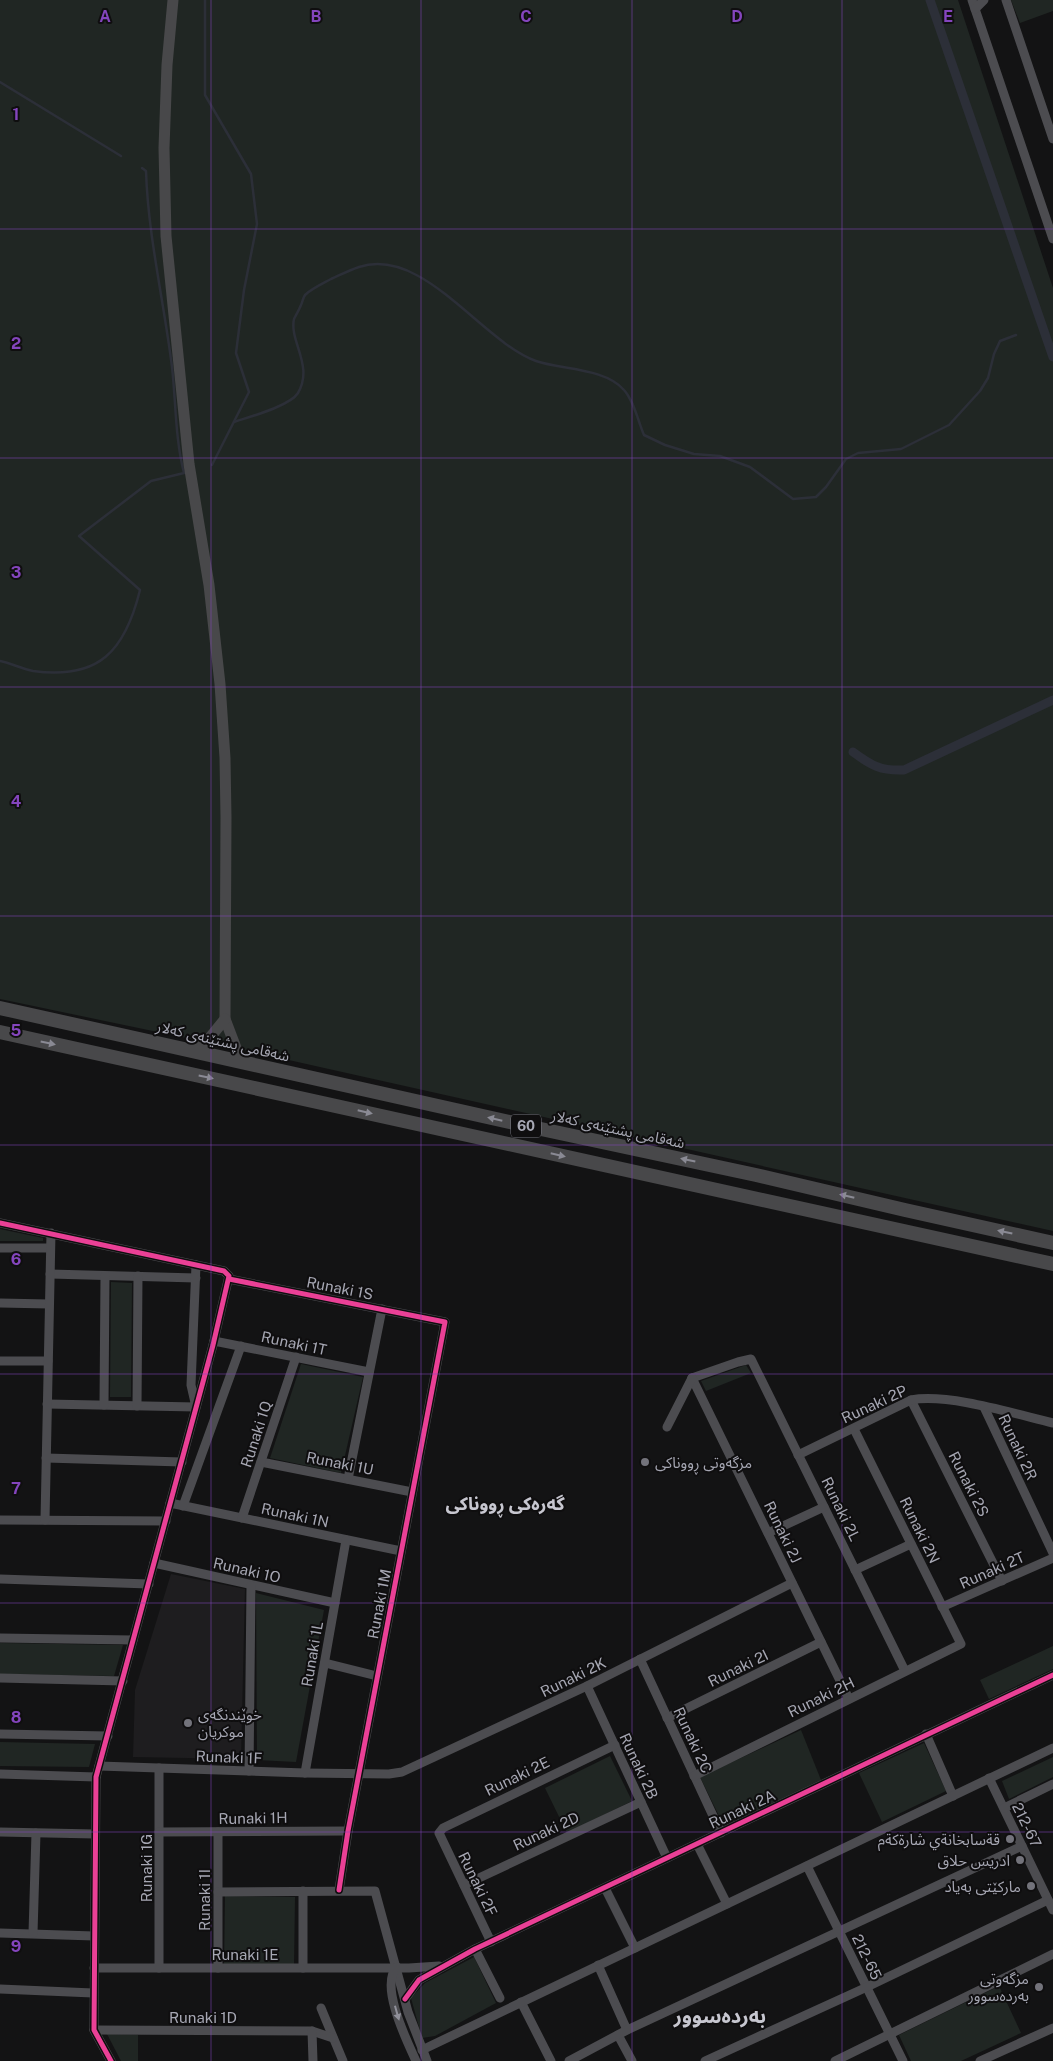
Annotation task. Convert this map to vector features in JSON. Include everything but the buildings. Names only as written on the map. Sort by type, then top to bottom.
[{"type":"highway","name":"شەقامی پشتێنەی کەلار","points":[[0,1008],[1053,1243]]},
{"type":"highway","name":"60","points":[[0,1032],[1053,1264]]},
{"type":"highway","points":[[637,1173],[634,1161],[642,1150]]},
{"type":"main road","points":[[173,0],[165,110],[164,182],[166,227],[189,464],[210,585],[222,702],[225,758],[226,854],[225,1019],[241,1061]]},
{"type":"main road","points":[[192,1050],[208,1040],[225,1019]]},
{"type":"street","points":[[972,0],[1053,239]]},
{"type":"street","points":[[975,10],[984,0]]},
{"type":"street","points":[[1006,0],[1049,117],[1053,139]]},
{"type":"street","name":"Runaki 1S","points":[[0,1223],[224,1271],[228,1274],[229,1279],[445,1322]]},
{"type":"street","points":[[45,1520],[51,1233]]},
{"type":"street","points":[[0,1248],[50,1248]]},
{"type":"street","points":[[196,1265],[191,1386],[196,1407]]},
{"type":"street","points":[[50,1274],[196,1278]]},
{"type":"street","points":[[104,1405],[105,1276]]},
{"type":"street","points":[[137,1406],[138,1276]]},
{"type":"street","points":[[112,2061],[94,2030],[96,1777],[182,1462],[229,1279]]},
{"type":"street","points":[[0,1303],[49,1304]]},
{"type":"street","name":"Runaki 1S","points":[[348,1479],[382,1309]]},
{"type":"street","name":"Runaki 1M","points":[[339,1890],[348,1831],[445,1322]]},
{"type":"street","name":"Runaki 1T","points":[[214,1341],[369,1372]]},
{"type":"street","points":[[183,1506],[241,1346]]},
{"type":"street","name":"Runaki 1Q","points":[[242,1518],[296,1358]]},
{"type":"street","name":"Runaki 2L","points":[[692,1378],[751,1359],[906,1671]]},
{"type":"street","points":[[0,1361],[48,1361]]},
{"type":"street","points":[[667,1427],[692,1378]]},
{"type":"street","name":"Runaki 2J","points":[[692,1378],[849,1699]]},
{"type":"street","name":"Runaki 2P","points":[[798,1455],[911,1400],[922,1398],[973,1404],[1053,1423]]},
{"type":"street","name":"Runaki 2S","points":[[911,1400],[1002,1581]]},
{"type":"street","points":[[47,1404],[196,1407]]},
{"type":"street","name":"Runaki 2R","points":[[984,1407],[1053,1553]]},
{"type":"street","name":"Runaki 2N","points":[[854,1429],[961,1644]]},
{"type":"street","points":[[46,1458],[182,1462]]},
{"type":"street","name":"Runaki 1U","points":[[261,1462],[412,1492]]},
{"type":"street","name":"Runaki 1N","points":[[170,1503],[401,1551]]},
{"type":"street","points":[[768,1533],[824,1507]]},
{"type":"street","points":[[0,1520],[166,1521]]},
{"type":"street","name":"Runaki 1L","points":[[305,1773],[346,1540]]},
{"type":"street","points":[[855,1570],[911,1544]]},
{"type":"street","name":"Runaki 2T","points":[[942,1607],[1053,1558]]},
{"type":"street","name":"Runaki 1O","points":[[154,1563],[251,1586],[335,1603]]},
{"type":"street","points":[[0,1580],[148,1584]]},
{"type":"street","name":"Runaki 2K","points":[[359,1774],[402,1772],[587,1686],[792,1583]]},
{"type":"street","points":[[249,1771],[251,1586]]},
{"type":"street","points":[[0,1638],[134,1640]]},
{"type":"street","name":"Runaki 2I","points":[[668,1718],[821,1642]]},
{"type":"street","name":"Runaki 2H","points":[[694,1776],[961,1644]]},
{"type":"street","name":"Runaki 2C","points":[[640,1658],[721,1832]]},
{"type":"street","points":[[325,1663],[377,1676]]},
{"type":"street","name":"Runaki 2A","points":[[404,1999],[419,1980],[474,1949],[1053,1675]]},
{"type":"street","points":[[0,1678],[122,1681]]},
{"type":"street","name":"Runaki 2B","points":[[587,1686],[667,1858]]},
{"type":"street","points":[[0,1734],[108,1736]]},
{"type":"street","points":[[926,1734],[953,1796]]},
{"type":"street","name":"Runaki 2E","points":[[441,1838],[439,1833],[443,1828],[614,1746]]},
{"type":"street","points":[[422,2050],[1053,1748]]},
{"type":"street","name":"Runaki 1F","points":[[99,1766],[359,1774]]},
{"type":"street","name":"Runaki 1G","points":[[159,1768],[159,1968]]},
{"type":"street","points":[[0,1774],[96,1777]]},
{"type":"street","name":"212-67","points":[[989,1778],[1053,1910]]},
{"type":"street","points":[[1004,1808],[1053,1784]]},
{"type":"street","name":"Runaki 2D","points":[[464,1885],[640,1802]]},
{"type":"street","name":"Runaki 1H","points":[[159,1832],[348,1831]]},
{"type":"street","points":[[0,1832],[95,1834]]},
{"type":"street","name":"Runaki 1I","points":[[218,1832],[218,1968]]},
{"type":"street","points":[[33,1933],[36,1833]]},
{"type":"street","name":"Runaki 2F","points":[[441,1838],[491,1942]]},
{"type":"street","points":[[697,1844],[727,1904]]},
{"type":"street","points":[[569,2061],[587,2057],[627,2030],[1022,1846]]},
{"type":"street","name":"212-65","points":[[807,1866],[902,2061]]},
{"type":"street","points":[[605,1888],[635,1948]]},
{"type":"street","points":[[303,1891],[303,1968]]},
{"type":"street","points":[[218,1892],[375,1891],[397,1967],[404,1999],[412,2025],[427,2061]]},
{"type":"street","points":[[705,2061],[867,1987],[1048,1900]]},
{"type":"street","points":[[0,1932],[94,1936]]},
{"type":"street","points":[[474,1949],[500,1998]]},
{"type":"street","points":[[835,2061],[1053,1954]]},
{"type":"street","name":"Runaki 1E","points":[[94,1968],[429,1968],[443,1965]]},
{"type":"street","points":[[598,1966],[627,2030]]},
{"type":"street","points":[[397,1967],[390,1978],[391,1986],[398,2016],[416,2061]]},
{"type":"street","points":[[0,1989],[93,1993]]},
{"type":"street","points":[[521,2002],[551,2061]]},
{"type":"street","points":[[321,2008],[343,2061]]},
{"type":"street","points":[[980,2061],[1053,2028]]},
{"type":"street","name":"Runaki 1D","points":[[94,2030],[312,2031],[333,2038]]},
{"type":"street","points":[[312,2031],[313,2061]]},
{"type":"street","points":[[618,2035],[632,2061]]},
{"type":"shaded area","points":[[0,0],[958,0],[1053,288],[1053,1231],[253,1052],[0,999]]},
{"type":"shaded area","points":[[1011,0],[1053,0],[1053,11],[1020,23]]},
{"type":"shaded area","points":[[0,1229],[43,1238],[43,1241],[0,1241]]},
{"type":"shaded area","points":[[111,1282],[132,1283],[131,1397],[110,1397]]},
{"type":"shaded area","points":[[301,1364],[363,1377],[341,1473],[270,1458]]},
{"type":"shaded area","points":[[746,1365],[751,1373],[706,1391],[701,1381]]},
{"type":"shaded area","name":"خوێندنگەی موکریان","points":[[171,1574],[245,1589],[241,1759],[133,1757],[135,1690]]},
{"type":"shaded area","points":[[256,1593],[324,1610],[296,1762],[257,1760]]},
{"type":"shaded area","points":[[0,1643],[123,1645],[114,1676],[0,1674]]},
{"type":"shaded area","points":[[1053,1646],[1053,1669],[989,1699],[980,1680]]},
{"type":"shaded area","points":[[801,1730],[821,1780],[724,1826],[700,1777]]},
{"type":"shaded area","points":[[0,1742],[95,1744],[89,1767],[0,1766]]},
{"type":"shaded area","points":[[924,1743],[946,1791],[882,1822],[859,1773]]},
{"type":"shaded area","points":[[610,1756],[632,1801],[567,1833],[545,1788]]},
{"type":"shaded area","points":[[1053,1757],[1053,1777],[1009,1799],[1002,1781]]},
{"type":"shaded area","points":[[225,1896],[295,1897],[294,1965],[224,1967]]},
{"type":"shaded area","points":[[474,1957],[496,2003],[435,2036],[422,2038],[411,1998],[425,1983]]},
{"type":"shaded area","points":[[999,1986],[1021,2033],[961,2061],[911,2061],[899,2035]]},
{"type":"shaded area","points":[[107,2034],[138,2035],[138,2061],[121,2061]]},
{"type":"waterway","points":[[205,0],[205,95],[251,174],[257,224],[244,290],[236,353],[249,392],[212,465]]},
{"type":"waterway","points":[[930,0],[1053,357]]},
{"type":"waterway","points":[[0,82],[121,156]]},
{"type":"waterway","points":[[0,661],[33,671],[56,673],[75,671],[92,665],[106,657],[117,645],[126,630],[140,590],[79,536],[151,481],[184,473],[177,433],[169,343],[153,244],[146,171],[142,168]]},
{"type":"waterway","points":[[234,422],[278,407],[294,398],[298,393],[303,373],[293,327],[294,319],[305,295],[321,284],[359,267],[383,264],[406,270],[429,282],[494,335],[515,350],[536,361],[606,377],[616,383],[624,390],[636,411],[644,435],[665,445],[694,454],[720,456],[750,467],[793,499],[816,497],[826,487],[846,459],[858,453],[901,449],[949,425],[980,391],[988,378],[994,354],[1000,341],[1016,335]]},
{"type":"waterway","points":[[853,752],[877,767],[889,770],[904,770],[1053,700]]},
{"type":"cycle path","points":[[0,1223],[224,1271],[229,1276],[213,1345],[96,1777],[94,2030],[111,2061]]},
{"type":"cycle path","points":[[229,1279],[445,1322],[348,1831],[339,1890]]},
{"type":"cycle path","points":[[405,1999],[419,1980],[475,1949],[1053,1675]]},
{"type":"place","name":"مزگەوتی ڕووناکی","points":[[645,1462]]},
{"type":"place","name":"خوێندنگەی موکریان","points":[[188,1723]]},
{"type":"place","name":"قةسابخانةي شارةكةم","points":[[1010,1839]]},
{"type":"place","name":"ادريس حلاق","points":[[1020,1860]]},
{"type":"place","name":"مارکێتی بەیاد","points":[[1031,1886]]},
{"type":"place","name":"مزگەوتی بەردەسوور","points":[[1039,1987]]},
{"type":"district","name":"گەرەکی ڕووناکی","points":[[505,1503]]},
{"type":"district","name":"بەردەسوور","points":[[720,2016]]}]
